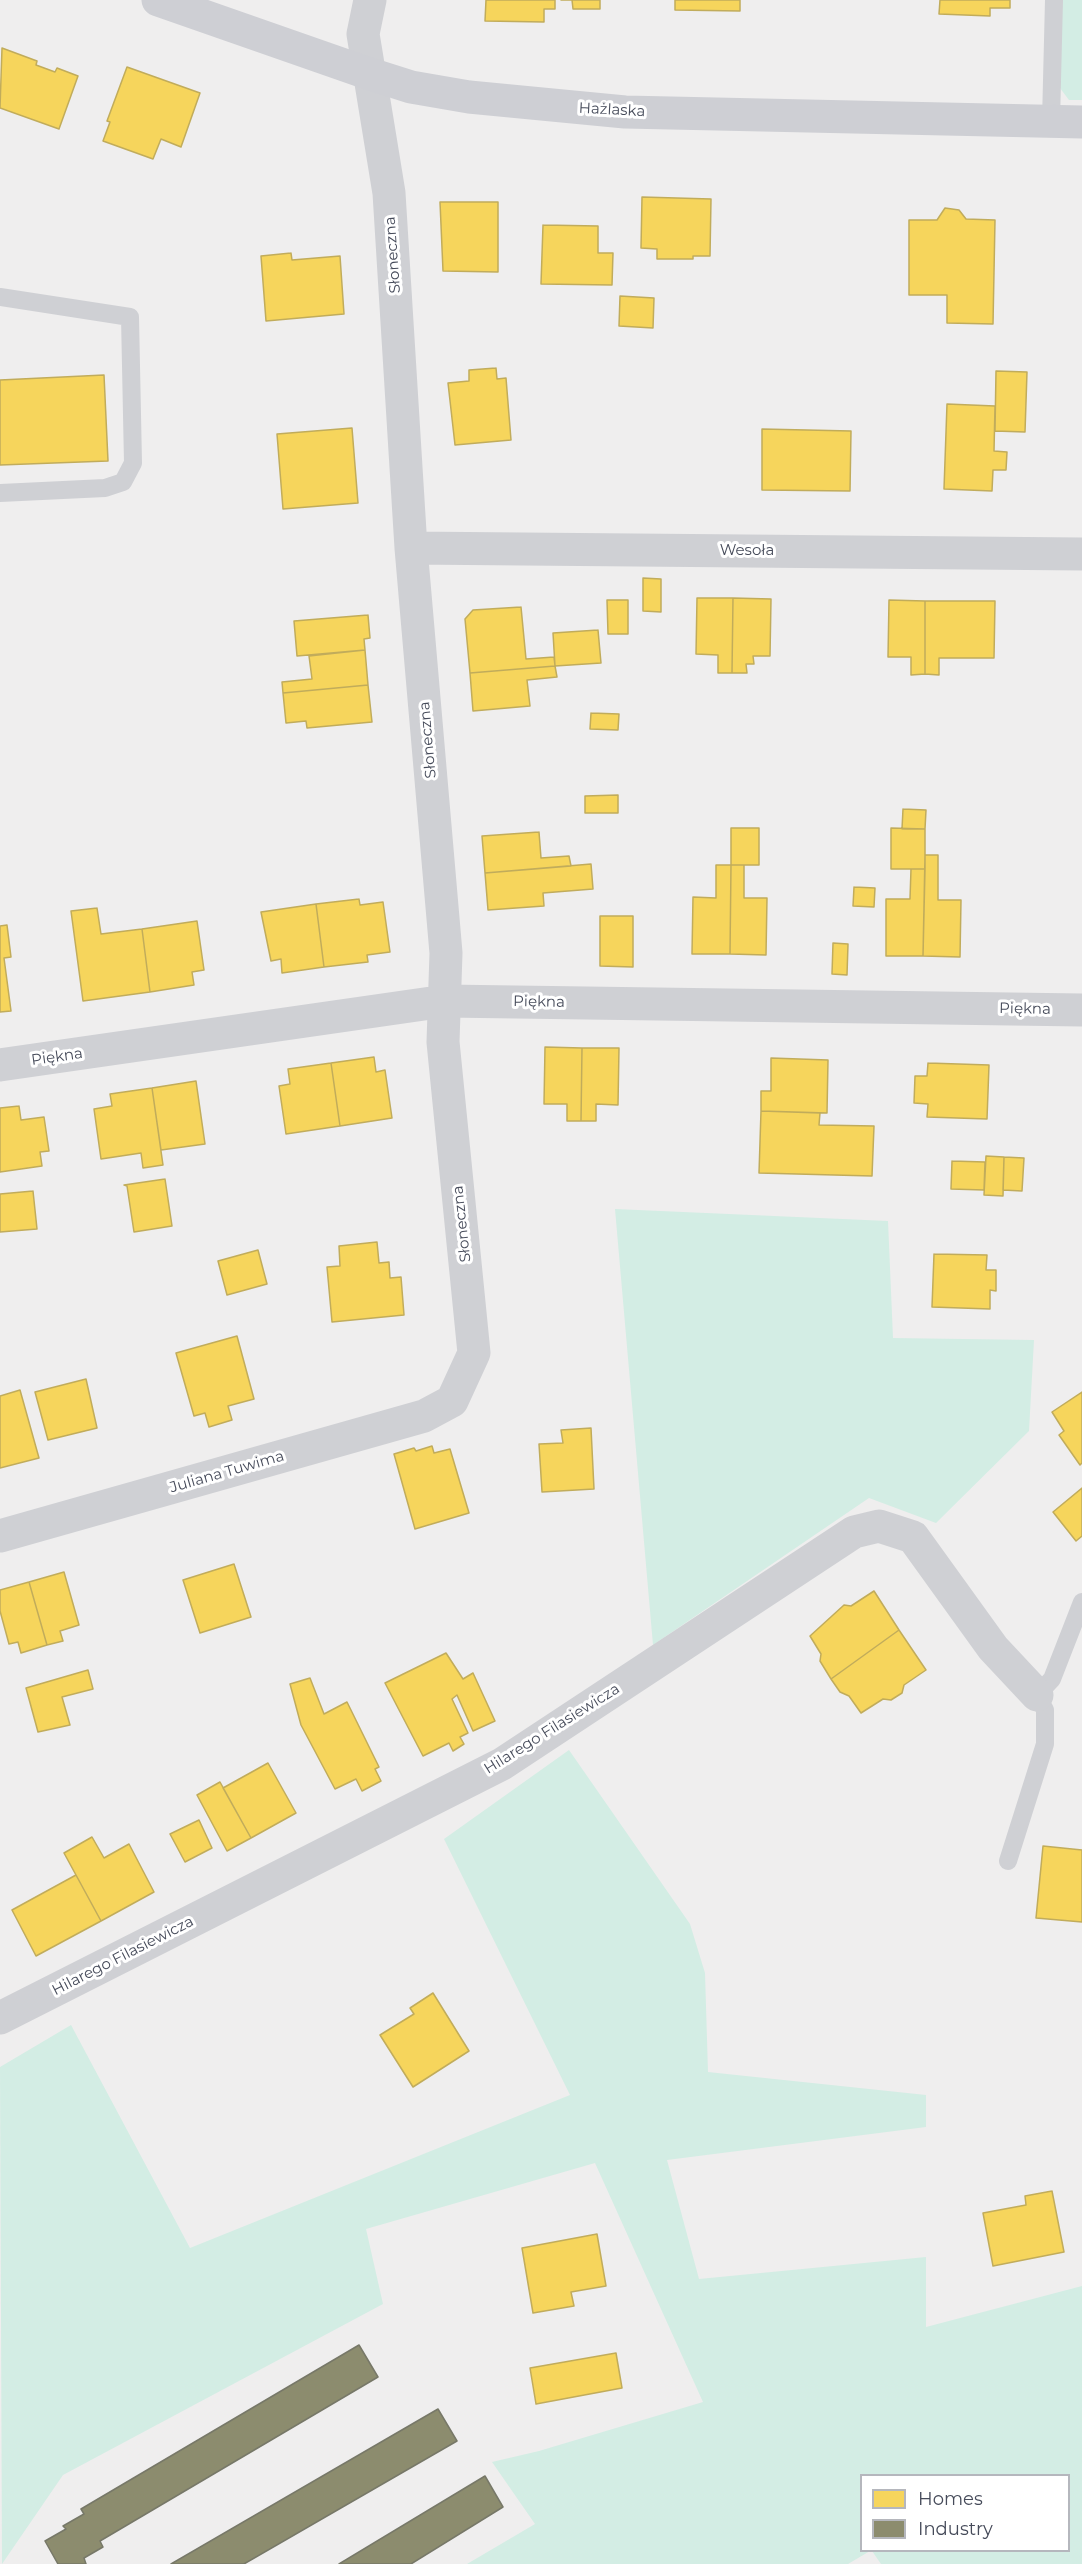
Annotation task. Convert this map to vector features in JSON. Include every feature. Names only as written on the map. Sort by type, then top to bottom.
[{"type":"street","name":"Hażlaska","points":[[158,0],[411,87],[469,98],[625,112],[1067,121]]},
{"type":"street","name":"Słoneczna","points":[[370,0],[363,33],[389,193],[411,548],[446,953],[443,1042],[474,1353],[452,1401]]},
{"type":"street","name":"Wesoła","points":[[411,548],[1082,554]]},
{"type":"street","name":"Piękna","points":[[0,1065],[445,1001],[1082,1010]]},
{"type":"street","name":"Juliana Tuwima","points":[[0,1536],[424,1416],[452,1401]]},
{"type":"street","name":"Hilarego Filasiewicza","points":[[0,2018],[502,1764],[854,1532],[879,1526],[913,1537],[993,1648],[1037,1695]]},
{"type":"lane","points":[[1054,0],[1067,121]]},
{"type":"lane","points":[[0,297],[130,317],[133,463],[123,482],[105,488],[0,493]]},
{"type":"lane","points":[[1008,1861],[1045,1744],[1045,1710],[1037,1695],[1052,1679],[1082,1602]]},
{"type":"green space","points":[[1062,0],[1082,0],[1082,100],[1069,100],[1060,88]]},
{"type":"green space","points":[[615,1209],[888,1221],[893,1338],[1034,1340],[1029,1431],[936,1523],[869,1498],[653,1645]]},
{"type":"green space","points":[[569,1750],[690,1924],[705,1973],[708,2072],[926,2095],[926,2127],[667,2160],[699,2279],[926,2257],[926,2327],[1082,2286],[1082,2564],[881,2564],[873,2552],[1070,2552],[1070,2474],[860,2474],[860,2552],[868,2552],[848,2564],[467,2564],[535,2524],[492,2462],[539,2451],[703,2402],[595,2163],[366,2229],[383,2304],[63,2475],[2,2564],[0,2067],[71,2025],[190,2248],[570,2095],[444,1839]]},
{"type":"building: Homes","points":[[486,0],[555,0],[555,9],[544,9],[544,22],[485,21]]},
{"type":"building: Homes","points":[[572,0],[600,0],[600,9],[573,9]]},
{"type":"building: Homes","points":[[675,0],[740,0],[740,11],[675,10]]},
{"type":"building: Homes","points":[[940,0],[1010,0],[1010,8],[990,8],[990,16],[939,14]]},
{"type":"building: Homes","points":[[2,48],[37,61],[36,65],[55,72],[57,68],[78,76],[59,129],[0,108]]},
{"type":"building: Homes","points":[[127,67],[200,93],[181,147],[161,139],[153,159],[103,141],[110,122],[107,121]]},
{"type":"building: Homes","points":[[642,197],[711,199],[710,256],[693,256],[693,259],[657,259],[657,249],[641,248]]},
{"type":"building: Homes","points":[[440,202],[498,202],[498,272],[443,271]]},
{"type":"building: Homes","points":[[945,208],[959,210],[966,219],[995,220],[993,324],[947,323],[947,295],[909,295],[909,220],[937,220]]},
{"type":"building: Homes","points":[[543,225],[598,226],[598,253],[613,253],[612,285],[541,284]]},
{"type":"building: Homes","points":[[291,253],[292,260],[340,256],[344,314],[266,321],[261,256]]},
{"type":"building: Homes","points":[[620,296],[654,298],[653,328],[619,326]]},
{"type":"building: Homes","points":[[496,368],[497,379],[506,378],[511,440],[455,445],[448,383],[469,381],[469,370]]},
{"type":"building: Homes","points":[[996,371],[1027,372],[1025,432],[995,431]]},
{"type":"building: Homes","points":[[104,375],[108,461],[0,465],[0,380]]},
{"type":"building: Homes","points":[[947,404],[995,406],[994,451],[1007,452],[1006,470],[993,470],[992,491],[944,489]]},
{"type":"building: Homes","points":[[352,428],[358,503],[283,509],[277,434]]},
{"type":"building: Homes","points":[[762,429],[851,431],[850,491],[762,490]]},
{"type":"building: Homes","points":[[643,578],[661,579],[661,612],[643,611]]},
{"type":"building: Homes","points":[[697,598],[733,598],[732,673],[718,673],[718,655],[696,654]]},
{"type":"building: Homes","points":[[733,598],[771,599],[770,656],[753,656],[754,664],[746,664],[747,673],[732,673]]},
{"type":"building: Homes","points":[[607,600],[628,600],[628,634],[608,634]]},
{"type":"building: Homes","points":[[889,600],[925,601],[925,674],[911,675],[911,657],[888,657]]},
{"type":"building: Homes","points":[[925,601],[995,601],[994,658],[939,658],[939,675],[925,674]]},
{"type":"building: Homes","points":[[521,607],[526,659],[554,657],[555,666],[470,673],[465,619],[473,610]]},
{"type":"building: Homes","points":[[368,615],[370,638],[364,639],[365,650],[297,656],[294,621]]},
{"type":"building: Homes","points":[[598,630],[601,663],[555,666],[553,633]]},
{"type":"building: Homes","points":[[365,650],[368,685],[283,693],[282,682],[312,679],[309,656]]},
{"type":"building: Homes","points":[[555,666],[557,677],[527,680],[530,706],[473,711],[470,673]]},
{"type":"building: Homes","points":[[368,685],[372,722],[307,728],[306,721],[286,723],[283,693]]},
{"type":"building: Homes","points":[[591,713],[619,714],[618,730],[590,729]]},
{"type":"building: Homes","points":[[618,795],[618,813],[585,813],[585,796]]},
{"type":"building: Homes","points":[[903,809],[926,810],[925,829],[902,829]]},
{"type":"building: Homes","points":[[731,828],[759,828],[759,865],[731,865]]},
{"type":"building: Homes","points":[[891,828],[925,829],[925,869],[891,869]]},
{"type":"building: Homes","points":[[539,832],[541,858],[569,856],[571,866],[485,873],[482,836]]},
{"type":"building: Homes","points":[[925,855],[938,855],[938,900],[961,900],[960,957],[923,956]]},
{"type":"building: Homes","points":[[591,864],[593,889],[543,893],[544,906],[488,910],[485,873]]},
{"type":"building: Homes","points":[[716,865],[731,865],[730,954],[692,954],[693,897],[716,898]]},
{"type":"building: Homes","points":[[731,865],[744,865],[744,898],[767,898],[766,955],[730,954]]},
{"type":"building: Homes","points":[[911,869],[925,869],[923,956],[886,956],[886,899],[910,899]]},
{"type":"building: Homes","points":[[854,887],[875,888],[874,907],[853,906]]},
{"type":"building: Homes","points":[[359,899],[360,905],[383,902],[390,952],[367,955],[368,962],[324,967],[316,904]]},
{"type":"building: Homes","points":[[316,904],[324,967],[282,973],[281,959],[271,961],[261,912]]},
{"type":"building: Homes","points":[[97,908],[101,934],[142,929],[150,992],[83,1001],[71,911]]},
{"type":"building: Homes","points":[[600,916],[633,916],[633,967],[600,966]]},
{"type":"building: Homes","points":[[197,921],[204,970],[192,972],[194,985],[150,992],[142,929]]},
{"type":"building: Homes","points":[[7,925],[11,957],[4,958],[11,1011],[0,1012],[0,926]]},
{"type":"building: Homes","points":[[833,943],[848,944],[847,975],[832,974]]},
{"type":"building: Homes","points":[[545,1047],[582,1048],[581,1121],[567,1121],[567,1104],[544,1104]]},
{"type":"building: Homes","points":[[582,1048],[619,1048],[618,1105],[596,1104],[596,1121],[581,1121]]},
{"type":"building: Homes","points":[[374,1057],[376,1072],[385,1070],[392,1118],[340,1126],[331,1063]]},
{"type":"building: Homes","points":[[771,1058],[828,1060],[827,1113],[761,1111],[761,1091],[771,1091]]},
{"type":"building: Homes","points":[[331,1063],[340,1126],[286,1134],[279,1086],[290,1084],[288,1069]]},
{"type":"building: Homes","points":[[928,1063],[989,1065],[987,1119],[927,1117],[928,1104],[914,1103],[915,1076],[927,1076]]},
{"type":"building: Homes","points":[[196,1081],[205,1144],[161,1150],[152,1088]]},
{"type":"building: Homes","points":[[152,1088],[163,1165],[143,1168],[141,1153],[101,1159],[94,1109],[112,1106],[110,1094]]},
{"type":"building: Homes","points":[[19,1106],[21,1120],[44,1117],[49,1151],[40,1152],[42,1166],[0,1172],[0,1108]]},
{"type":"building: Homes","points":[[761,1111],[820,1113],[819,1125],[874,1126],[872,1176],[759,1173]]},
{"type":"building: Homes","points":[[986,1156],[1004,1157],[1003,1196],[984,1195]]},
{"type":"building: Homes","points":[[1004,1157],[1024,1158],[1022,1191],[1003,1190]]},
{"type":"building: Homes","points":[[952,1161],[985,1162],[984,1190],[951,1189]]},
{"type":"building: Homes","points":[[165,1179],[172,1226],[134,1232],[127,1186],[124,1185]]},
{"type":"building: Homes","points":[[33,1191],[37,1229],[0,1232],[0,1194]]},
{"type":"building: Homes","points":[[377,1242],[379,1263],[389,1262],[390,1278],[401,1277],[404,1315],[332,1322],[327,1267],[340,1266],[339,1246]]},
{"type":"building: Homes","points":[[258,1250],[267,1284],[227,1295],[218,1261]]},
{"type":"building: Homes","points":[[934,1254],[987,1255],[986,1270],[996,1270],[996,1291],[990,1290],[990,1309],[932,1307]]},
{"type":"building: Homes","points":[[237,1336],[254,1399],[228,1406],[232,1420],[209,1427],[205,1413],[194,1416],[176,1353]]},
{"type":"building: Homes","points":[[86,1379],[97,1428],[48,1440],[35,1392]]},
{"type":"building: Homes","points":[[20,1390],[39,1458],[0,1468],[0,1396]]},
{"type":"building: Homes","points":[[1082,1392],[1082,1463],[1080,1465],[1059,1435],[1064,1431],[1052,1412]]},
{"type":"building: Homes","points":[[591,1428],[594,1489],[542,1492],[539,1444],[563,1443],[561,1430]]},
{"type":"building: Homes","points":[[432,1446],[434,1453],[450,1449],[469,1513],[415,1529],[394,1454]]},
{"type":"building: Homes","points":[[1082,1488],[1082,1536],[1076,1541],[1053,1512]]},
{"type":"building: Homes","points":[[234,1564],[251,1617],[200,1633],[183,1580]]},
{"type":"building: Homes","points":[[64,1572],[79,1625],[60,1631],[63,1641],[47,1645],[29,1582]]},
{"type":"building: Homes","points":[[29,1582],[47,1645],[21,1653],[18,1642],[9,1644],[0,1611],[0,1590]]},
{"type":"building: Homes","points":[[874,1591],[899,1630],[831,1679],[820,1661],[821,1654],[810,1636],[844,1605],[851,1606]]},
{"type":"building: Homes","points":[[899,1630],[926,1670],[904,1685],[902,1693],[891,1700],[883,1699],[861,1713],[849,1696],[840,1692],[831,1679]]},
{"type":"building: Homes","points":[[446,1653],[463,1679],[473,1673],[495,1721],[473,1731],[457,1695],[452,1699],[468,1733],[460,1737],[464,1744],[453,1751],[449,1743],[423,1756],[385,1683]]},
{"type":"building: Homes","points":[[88,1670],[93,1689],[62,1697],[70,1725],[38,1732],[26,1688]]},
{"type":"building: Homes","points":[[310,1678],[324,1714],[347,1702],[379,1767],[375,1769],[381,1781],[362,1791],[356,1779],[335,1789],[301,1725],[290,1684]]},
{"type":"building: Homes","points":[[268,1763],[296,1813],[251,1838],[223,1788]]},
{"type":"building: Homes","points":[[220,1782],[251,1838],[227,1851],[197,1795]]},
{"type":"building: Homes","points":[[199,1820],[212,1848],[185,1862],[170,1834]]},
{"type":"building: Homes","points":[[92,1837],[104,1858],[129,1844],[154,1892],[101,1921],[64,1853]]},
{"type":"building: Homes","points":[[1043,1846],[1082,1850],[1082,1922],[1036,1918]]},
{"type":"building: Homes","points":[[76,1875],[101,1921],[36,1956],[12,1910]]},
{"type":"building: Homes","points":[[433,1993],[469,2051],[413,2087],[380,2035],[414,2014],[410,2008]]},
{"type":"building: Homes","points":[[1052,2191],[1064,2252],[993,2266],[983,2213],[1026,2205],[1025,2196]]},
{"type":"building: Homes","points":[[597,2234],[606,2286],[571,2292],[574,2306],[533,2313],[522,2248]]},
{"type":"building: Homes","points":[[616,2353],[622,2388],[536,2404],[530,2368]]},
{"type":"building: Industry","points":[[359,2345],[378,2377],[100,2541],[103,2547],[84,2558],[86,2564],[58,2564],[45,2541],[66,2529],[63,2526],[84,2514],[81,2509]]},
{"type":"building: Industry","points":[[438,2409],[457,2441],[244,2564],[171,2564]]},
{"type":"building: Industry","points":[[485,2476],[503,2507],[411,2564],[339,2564]]}]
